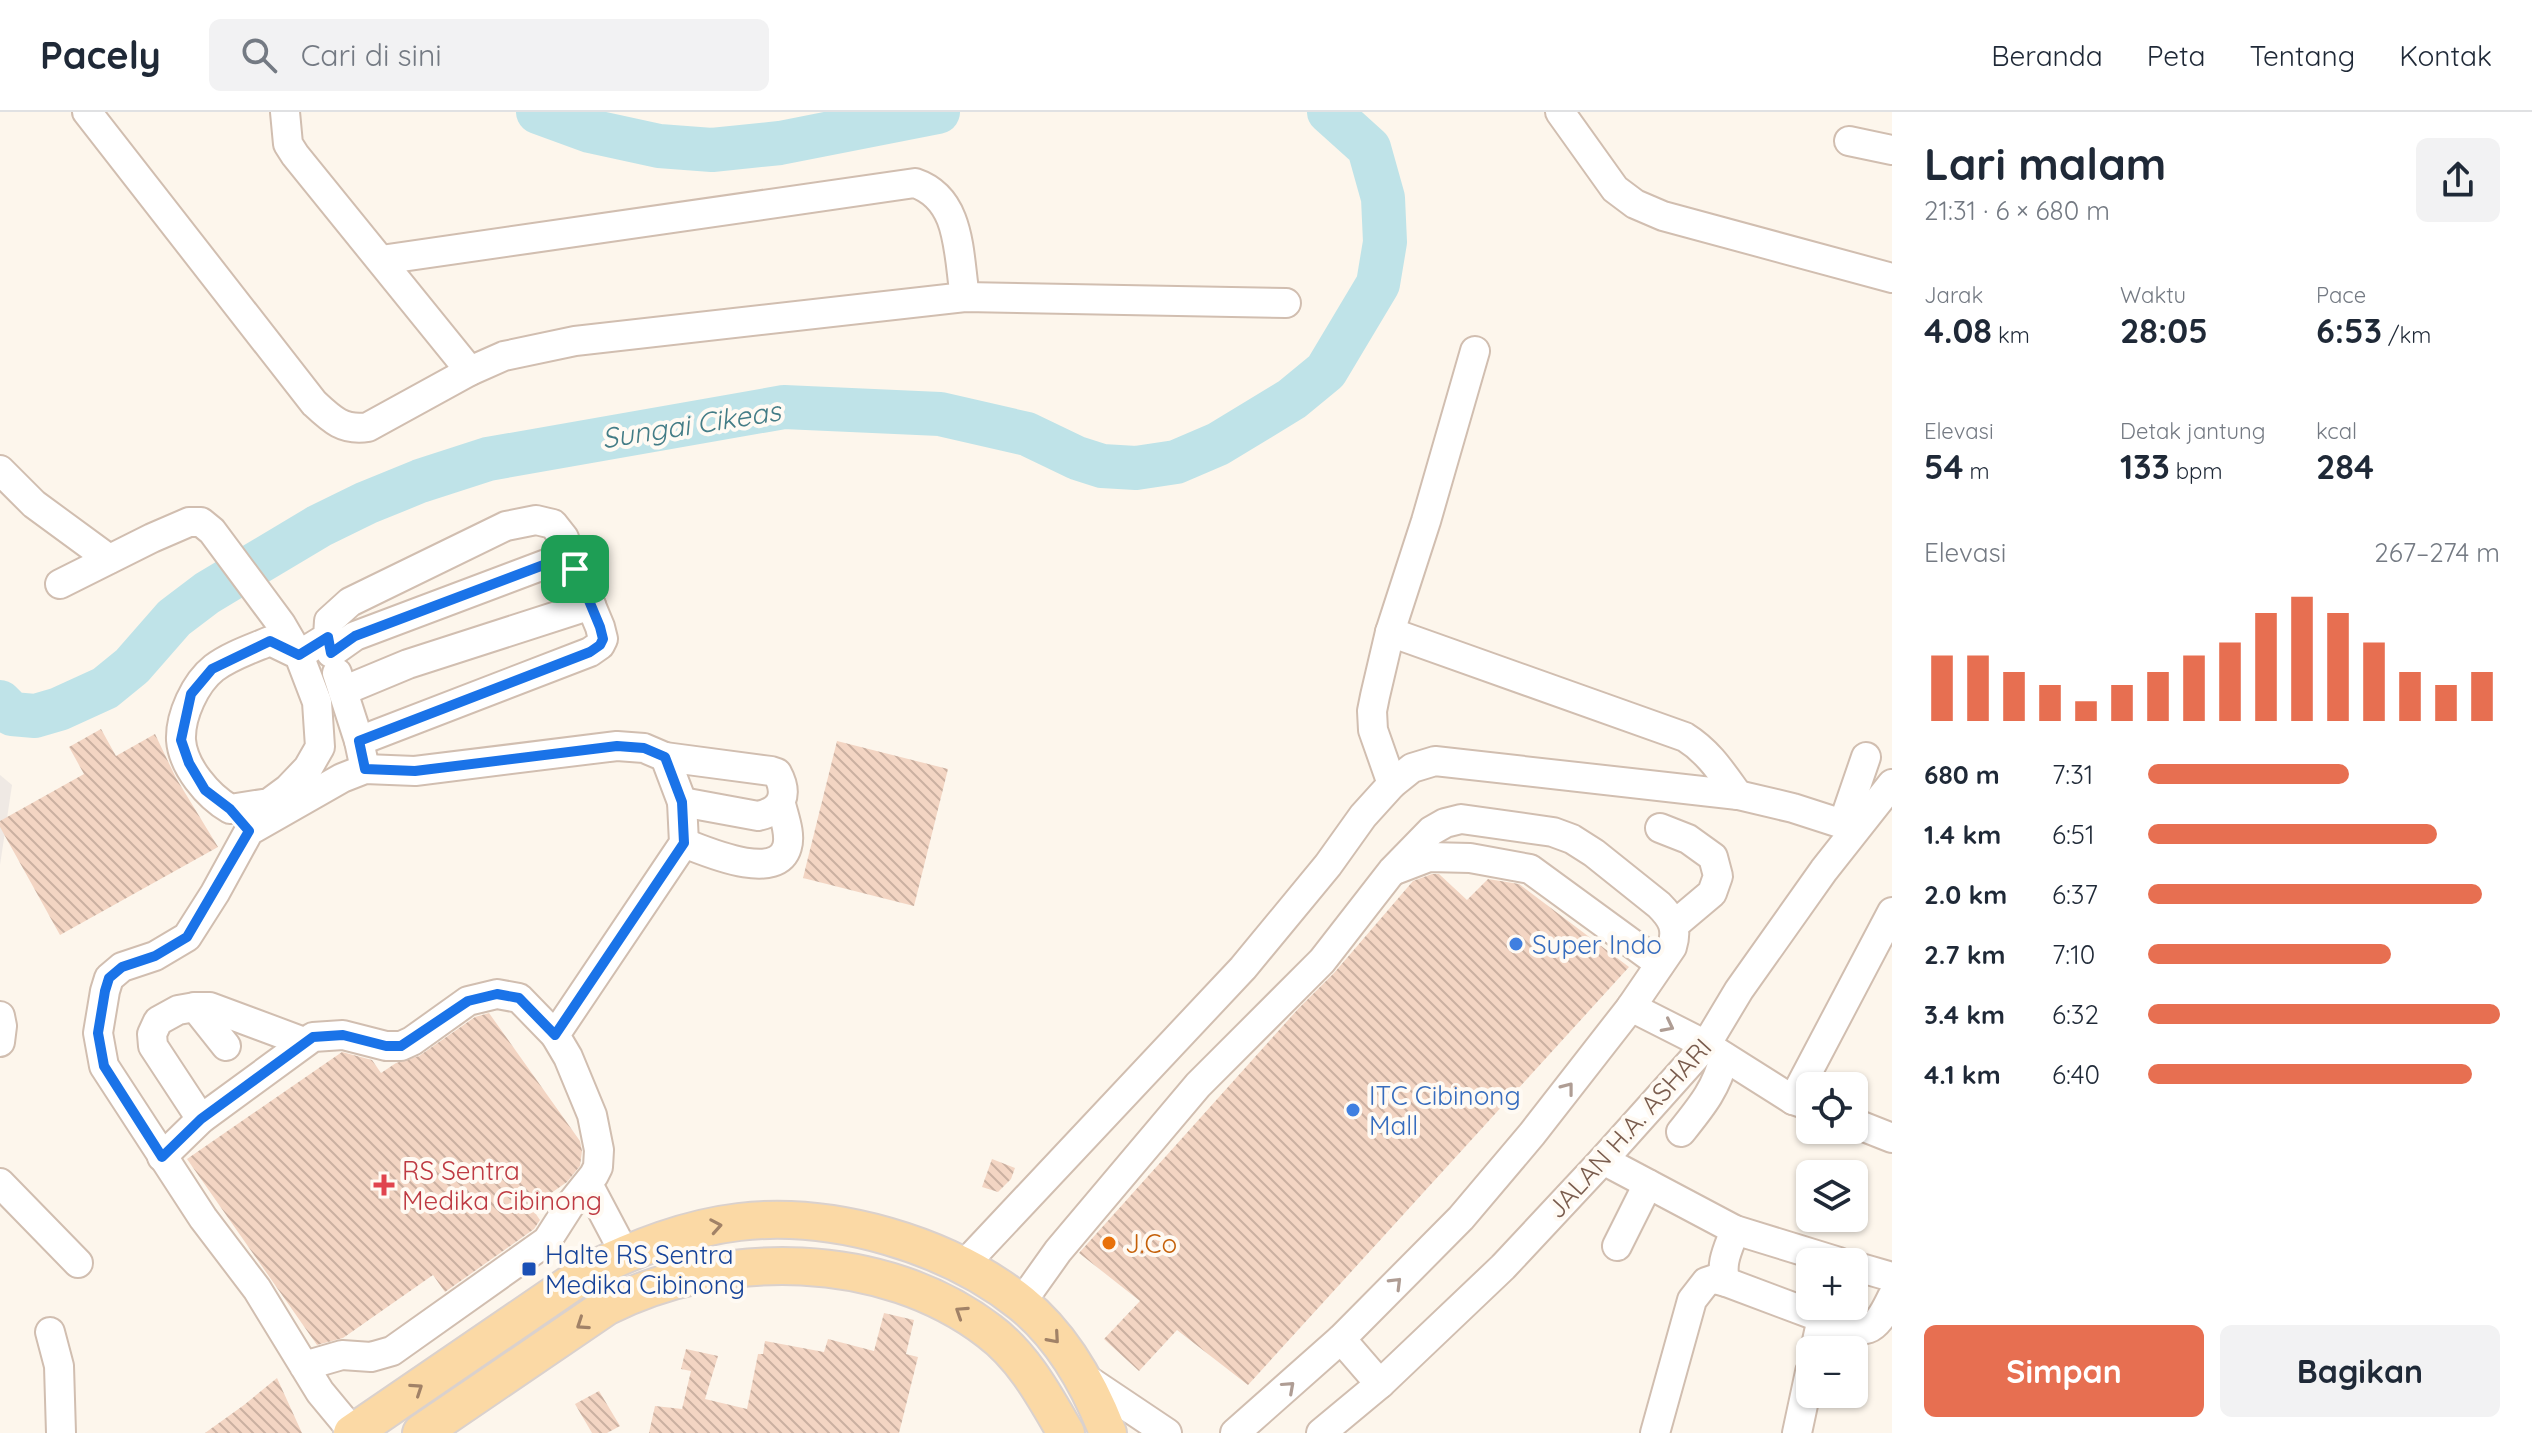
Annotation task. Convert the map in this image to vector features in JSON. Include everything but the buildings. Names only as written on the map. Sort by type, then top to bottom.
[{"type":"main road","points":[[353,1433],[589,1271],[625,1254],[690,1231],[739,1222],[789,1219],[852,1228],[904,1241],[963,1266],[1015,1299],[1062,1346],[1082,1376],[1108,1433]]},
{"type":"main road","points":[[421,1433],[606,1307],[637,1291],[719,1269],[785,1267],[879,1276],[946,1302],[991,1332],[1016,1357],[1037,1384],[1066,1433]]},
{"type":"street","points":[[87,112],[314,403],[340,425],[354,429],[368,427],[470,371],[504,356],[575,341],[965,297],[1286,303]]},
{"type":"street","points":[[285,112],[288,144],[295,155],[470,371]]},
{"type":"street","points":[[1560,112],[1615,189],[1635,204],[1663,216],[1892,278]]},
{"type":"street","points":[[1849,141],[1892,150]]},
{"type":"street","points":[[381,260],[915,183],[935,192],[952,213],[965,297]]},
{"type":"street","points":[[1392,784],[1373,730],[1372,711],[1390,632],[1475,351]]},
{"type":"street","points":[[0,470],[34,504],[109,559]]},
{"type":"street","points":[[359,741],[590,652],[600,645],[603,639],[591,605],[564,538],[553,524],[536,520],[506,526],[350,602],[329,621],[330,645],[365,769]]},
{"type":"street","points":[[60,584],[189,522],[201,522],[212,531],[281,624],[299,655],[317,702],[320,747],[308,768],[269,803],[230,809]]},
{"type":"street","points":[[249,831],[230,809],[205,790],[189,763],[181,740],[191,694],[212,669],[270,641],[299,655],[570,555]]},
{"type":"street","points":[[343,691],[401,667],[591,605]]},
{"type":"street","points":[[1390,632],[1685,737],[1701,747],[1713,760],[1738,795]]},
{"type":"street","points":[[353,1433],[320,1392],[257,1289],[203,1218],[104,1066],[98,1033],[109,978],[122,967],[155,956],[187,937],[249,831],[330,784],[365,769],[415,771],[617,746],[644,748],[665,757],[777,773],[783,784],[784,799],[781,804],[771,813],[758,816],[682,802]]},
{"type":"street","points":[[555,1035],[684,843],[682,802],[665,757]]},
{"type":"street","points":[[963,1266],[1243,968],[1328,865],[1363,816],[1392,784],[1412,768],[1435,761],[1738,795],[1849,826],[1866,757]]},
{"type":"street","name":"JALAN H.A. ASHARI","points":[[1321,1433],[1380,1384],[1503,1267],[1603,1160],[1715,1051],[1739,990],[1849,826],[1892,784]]},
{"type":"street","points":[[684,843],[730,861],[772,862],[782,857],[787,849],[787,827],[781,804]]},
{"type":"street","points":[[1015,1299],[1198,1085],[1322,961],[1420,840],[1445,823],[1461,819],[1553,832],[1572,839],[1659,905],[1674,925],[1676,936],[1672,947],[1631,1007],[1532,1134],[1461,1218],[1341,1339],[1235,1433]]},
{"type":"street","points":[[1660,828],[1688,839],[1713,857],[1718,876],[1712,893],[1674,925]]},
{"type":"street","points":[[1392,871],[1429,857],[1470,858],[1530,869],[1660,964]]},
{"type":"street","points":[[1817,1072],[1892,912]]},
{"type":"street","points":[[162,1157],[201,1119],[313,1037],[343,1035],[386,1046],[401,1046],[468,1001],[497,994],[519,998],[555,1035],[592,1115],[597,1136],[598,1167],[547,1241],[392,1351],[371,1357],[342,1355],[304,1366]]},
{"type":"street","points":[[195,1007],[226,1046]]},
{"type":"street","points":[[201,1119],[153,1046],[152,1034],[158,1021],[178,1010],[210,1007],[304,1042]]},
{"type":"street","points":[[1631,1007],[1715,1051],[1796,1099]]},
{"type":"street","points":[[0,1016],[0,1042]]},
{"type":"street","points":[[1681,1132],[1712,1094],[1720,1076],[1715,1051]]},
{"type":"street","points":[[1868,1129],[1892,1138]]},
{"type":"street","points":[[1603,1160],[1735,1230],[1796,1249]]},
{"type":"street","points":[[0,1183],[78,1263]]},
{"type":"street","points":[[588,1184],[625,1254]]},
{"type":"street","points":[[1617,1246],[1648,1184]]},
{"type":"street","points":[[1726,1282],[1722,1272],[1735,1230]]},
{"type":"street","points":[[1868,1270],[1892,1277]]},
{"type":"street","points":[[1655,1433],[1692,1300],[1706,1282],[1715,1279],[1726,1282],[1796,1308]]},
{"type":"street","points":[[1829,1320],[1863,1330],[1875,1326],[1883,1318],[1892,1297]]},
{"type":"street","points":[[50,1332],[59,1366],[61,1433]]},
{"type":"street","points":[[1341,1339],[1380,1384]]},
{"type":"street","points":[[1082,1376],[1167,1433]]},
{"type":"street","points":[[1797,1433],[1802,1408]]},
{"type":"shaded area","points":[[0,775],[12,785],[0,865]]},
{"type":"waterway","name":"Sungai Cikeas","points":[[538,112],[590,131],[659,146],[712,150],[780,143],[938,112]]},
{"type":"waterway","name":"Sungai Cikeas","points":[[0,702],[12,714],[35,716],[59,709],[105,688],[132,666],[174,618],[207,593],[319,526],[420,481],[488,459],[784,407],[940,414],[1027,434],[1077,458],[1102,466],[1136,468],[1176,462],[1218,444],[1292,399],[1326,371],[1378,284],[1385,242],[1383,198],[1369,148],[1329,112]]},
{"type":"place","name":"Super Indo","points":[[1516,944]]},
{"type":"place","name":"ITC Cibinong Mall","points":[[1353,1110]]},
{"type":"place","name":"RS Sentra Medika Cibinong","points":[[384,1185]]},
{"type":"place","name":"J.Co","points":[[1109,1243]]},
{"type":"place","name":"Halte RS Sentra Medika Cibinong","points":[[529,1269]]},
{"type":"route","points":[[570,555],[575,569],[600,627],[603,639],[600,645],[590,652],[359,741],[365,769],[415,771],[617,746],[644,748],[665,757],[682,802],[684,843],[555,1035],[519,998],[497,994],[468,1001],[401,1046],[386,1046],[343,1035],[313,1037],[201,1119],[162,1157],[104,1066],[98,1033],[109,978],[122,967],[155,956],[187,937],[249,831],[230,809],[205,790],[189,763],[181,740],[191,694],[212,669],[270,641],[299,655],[328,637],[331,653],[355,636],[570,555]]}]
